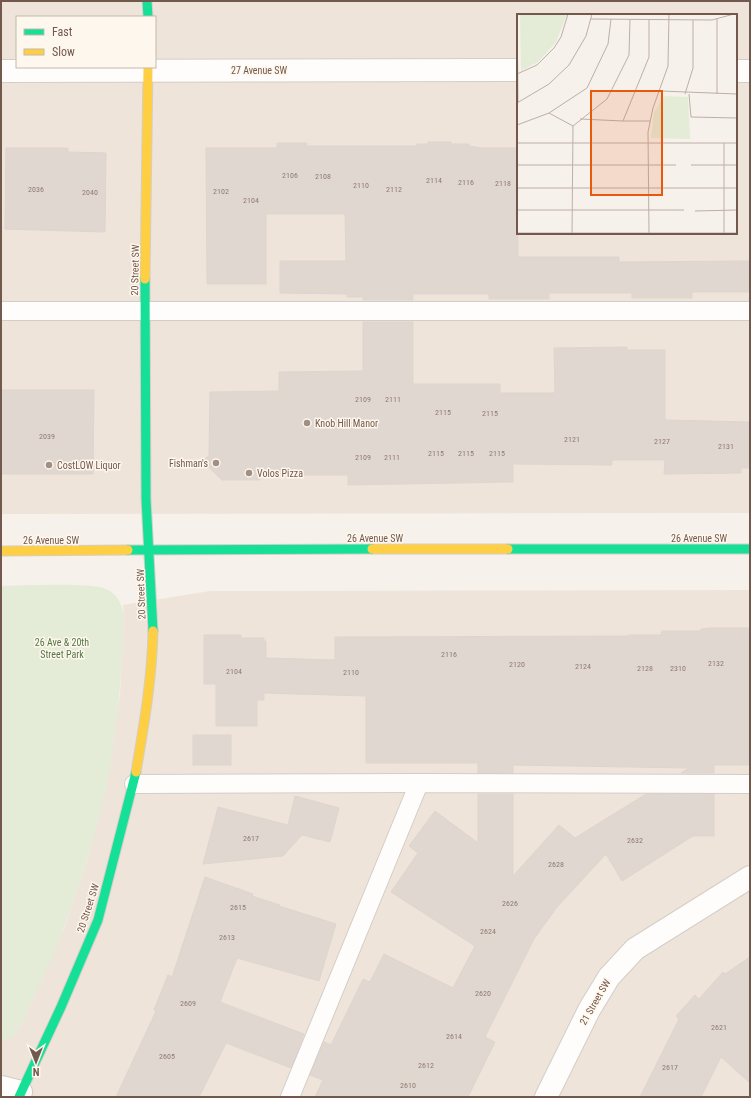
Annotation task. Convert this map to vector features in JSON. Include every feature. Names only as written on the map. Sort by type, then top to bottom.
[{"type":"street","points":[[148,1],[148,16]]},
{"type":"street","name":"27 Avenue SW","points":[[1,71],[148,68],[517,70]]},
{"type":"street","name":"20 Street SW","points":[[13,1092],[61,1007],[98,920],[134,784],[147,710],[152,661],[153,616],[146,499],[145,311],[148,68]]},
{"type":"street","points":[[737,71],[750,71]]},
{"type":"street","name":"26 Avenue SW","points":[[1,551],[199,549],[750,549]]},
{"type":"street","name":"21 Street SW","points":[[546,1097],[597,997],[609,977],[635,949],[750,877]]},
{"type":"lane","points":[[1,311],[750,311]]},
{"type":"lane","points":[[290,1097],[419,783]]},
{"type":"lane","points":[[134,784],[750,784]]},
{"type":"shaded area","points":[[1,1],[750,1],[750,513],[1,514]]},
{"type":"shaded area","points":[[750,590],[750,1097],[1,1097],[1,1044],[21,1025],[65,926],[87,860],[107,779],[120,694],[124,616],[123,605],[210,591]]},
{"type":"green space","name":"26 Ave & 20th Street Park","points":[[71,585],[98,587],[110,591],[116,597],[122,607],[124,616],[117,718],[108,779],[94,834],[71,907],[50,963],[21,1025],[13,1036],[1,1044],[1,586]]},
{"type":"building","points":[[428,142],[451,142],[451,144],[469,144],[469,146],[481,148],[517,148],[518,257],[619,257],[619,262],[750,261],[750,292],[692,292],[692,298],[632,298],[632,293],[549,293],[549,299],[489,299],[489,294],[413,294],[413,300],[363,300],[363,297],[347,297],[347,294],[280,293],[280,261],[346,261],[345,214],[266,214],[266,284],[207,284],[206,148],[277,148],[277,143],[307,143],[306,146],[417,146],[417,144],[428,144]]},
{"type":"building","points":[[6,148],[68,148],[68,152],[106,153],[105,232],[5,229]]},
{"type":"building","points":[[363,322],[413,322],[413,384],[500,384],[500,393],[555,393],[554,348],[627,347],[627,350],[665,350],[665,420],[750,422],[750,468],[741,468],[741,473],[664,474],[665,460],[612,460],[612,465],[513,464],[513,482],[348,485],[348,475],[260,475],[260,480],[222,480],[202,461],[209,456],[210,392],[279,391],[279,372],[363,371]]},
{"type":"building","points":[[1,390],[94,390],[93,474],[1,474]]},
{"type":"building","points":[[750,628],[750,765],[714,765],[714,773],[681,773],[689,768],[513,765],[513,773],[478,773],[478,763],[366,763],[366,696],[264,693],[264,700],[257,700],[257,726],[216,726],[216,684],[204,684],[204,635],[241,635],[241,638],[264,638],[264,641],[266,641],[266,658],[335,660],[335,637],[628,636],[661,635],[662,631],[701,631],[701,629]]},
{"type":"building","points":[[193,735],[231,735],[231,765],[193,765]]},
{"type":"building","points":[[478,794],[513,794],[513,876],[559,825],[575,838],[646,794],[714,794],[714,836],[693,836],[622,881],[606,854],[557,907],[534,939],[485,1037],[495,1042],[468,1097],[315,1097],[323,1080],[310,1075],[324,1042],[331,1045],[363,979],[370,982],[384,954],[453,988],[475,946],[391,892],[418,853],[409,846],[435,811],[478,843]]},
{"type":"building","points":[[295,796],[339,808],[330,842],[302,835],[283,856],[203,864],[218,807],[288,825]]},
{"type":"building","points":[[205,877],[253,894],[252,896],[280,905],[279,906],[336,924],[319,981],[237,958],[220,1002],[304,1034],[291,1068],[226,1043],[199,1097],[116,1097],[156,1011],[154,1010],[168,975],[172,977]]},
{"type":"building","points":[[750,957],[750,1083],[721,1057],[701,1097],[640,1097],[679,1019],[676,1016],[695,995],[699,999],[723,972],[725,974]]},
{"type":"traffic: fast","points":[[147,1],[148,16]]},
{"type":"traffic: fast","points":[[145,279],[146,499],[153,631]]},
{"type":"traffic: fast","points":[[128,550],[372,549]]},
{"type":"traffic: fast","points":[[508,549],[750,549]]},
{"type":"traffic: fast","points":[[19,1097],[61,1007],[98,920],[136,772]]},
{"type":"traffic: slow","points":[[145,279],[148,68]]},
{"type":"traffic: slow","points":[[372,549],[508,549]]},
{"type":"traffic: slow","points":[[1,551],[128,550]]},
{"type":"traffic: slow","points":[[136,772],[145,719],[153,631]]},
{"type":"place","name":"Knob Hill Manor","points":[[307,423]]},
{"type":"place","name":"Fishman's","points":[[216,463]]},
{"type":"place","name":"CostLOW Liquor","points":[[49,465]]},
{"type":"place","name":"Volos Pizza","points":[[249,473]]}]
